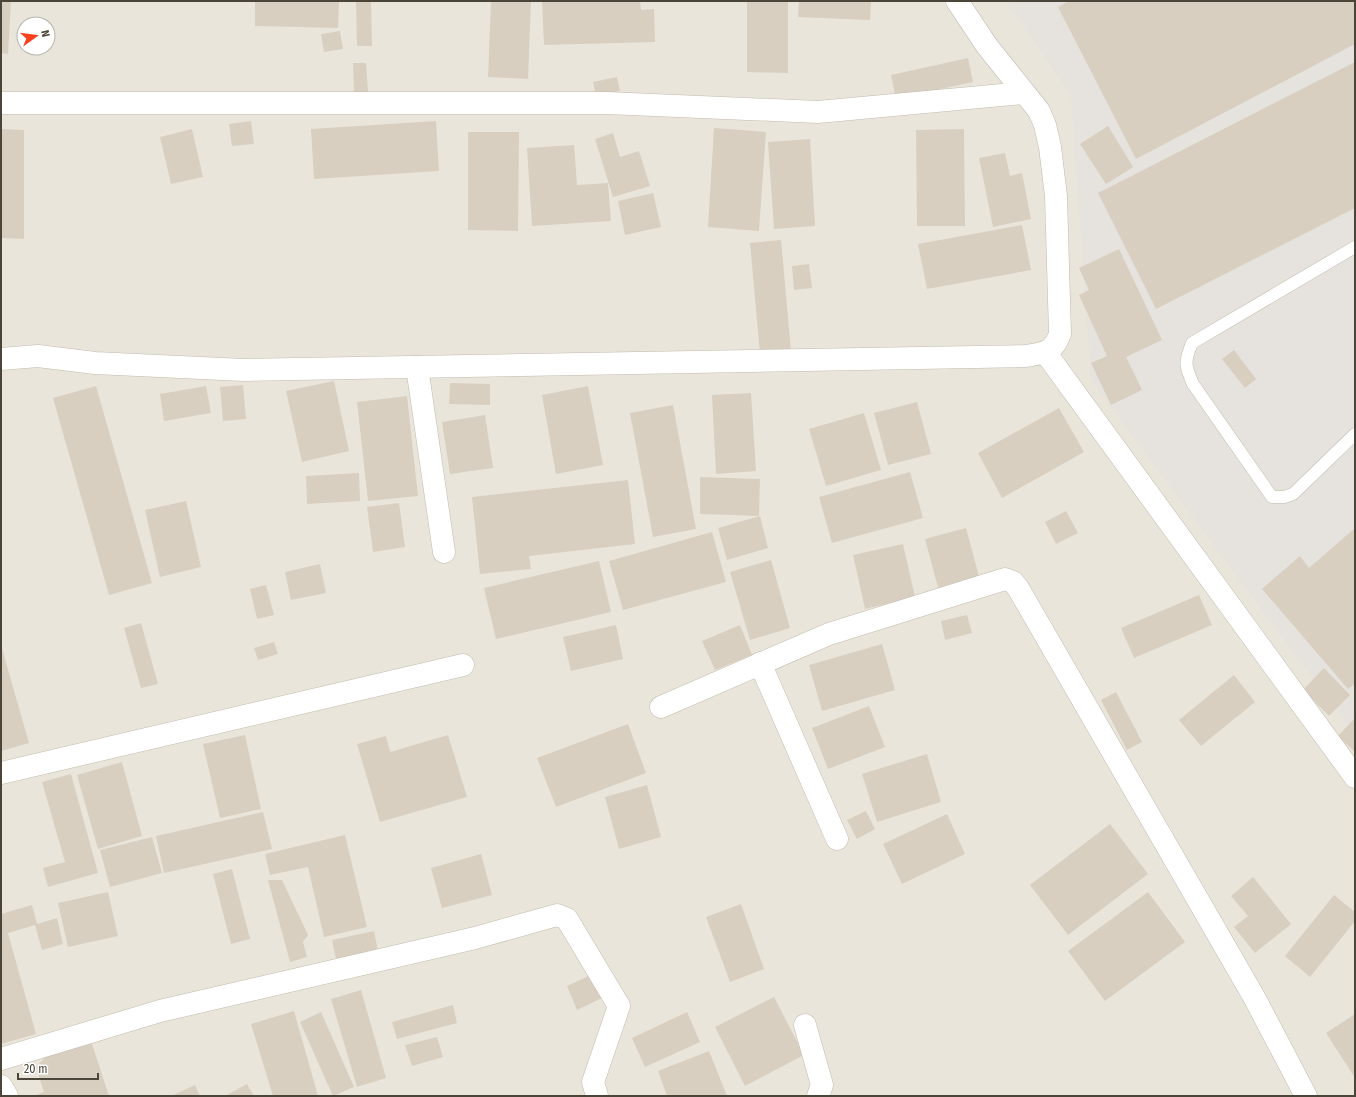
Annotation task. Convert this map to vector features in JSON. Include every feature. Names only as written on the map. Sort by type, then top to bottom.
[{"type":"street","points":[[1,359],[38,356],[95,363],[244,370],[1010,356],[1045,352],[1056,345],[1060,334],[1056,196],[1050,147],[1045,125],[1039,111],[987,46],[957,1]]},
{"type":"street","points":[[1,103],[607,103],[818,112],[1024,93]]},
{"type":"street","points":[[1045,352],[1355,777]]},
{"type":"street","points":[[417,367],[444,552]]},
{"type":"street","points":[[661,707],[760,663],[843,630],[1005,579],[1012,582],[1018,588],[1254,997],[1306,1096]]},
{"type":"street","points":[[760,663],[837,839]]},
{"type":"street","points":[[1,773],[463,665]]},
{"type":"street","points":[[1,1059],[160,1011],[475,938],[557,915],[567,919],[619,1006],[593,1082],[597,1096]]},
{"type":"street","points":[[805,1025],[822,1085],[818,1096]]},
{"type":"street","points":[[1,1086],[7,1096]]},
{"type":"lane","points":[[1355,247],[1192,343],[1186,358],[1186,367],[1193,384],[1272,497],[1284,497],[1293,494],[1355,434]]},
{"type":"shaded area","points":[[1,1],[1355,1],[1355,1096],[1,1096]]},
{"type":"shaded area","points":[[1006,1],[1355,1],[1355,735],[1091,380],[1071,95]]},
{"type":"building","points":[[1,1],[11,1],[8,54],[1,53]]},
{"type":"building","points":[[255,1],[339,1],[338,28],[255,26]]},
{"type":"building","points":[[356,1],[371,1],[372,46],[357,46]]},
{"type":"building","points":[[491,1],[531,1],[528,79],[488,77]]},
{"type":"building","points":[[542,1],[640,1],[641,10],[654,9],[655,42],[544,45]]},
{"type":"building","points":[[747,1],[788,1],[788,73],[747,72]]},
{"type":"building","points":[[799,1],[871,1],[870,20],[798,17]]},
{"type":"building","points":[[1069,1],[1355,1],[1355,44],[1136,159],[1058,7]]},
{"type":"building","points":[[340,31],[343,49],[324,52],[321,34]]},
{"type":"building","points":[[968,58],[973,82],[896,99],[891,75]]},
{"type":"building","points":[[1355,62],[1355,208],[1156,309],[1098,193]]},
{"type":"building","points":[[353,63],[366,63],[368,92],[354,93]]},
{"type":"building","points":[[617,77],[620,91],[596,96],[593,82]]},
{"type":"building","points":[[251,121],[254,144],[232,146],[229,124]]},
{"type":"building","points":[[436,121],[439,171],[314,179],[311,129]]},
{"type":"building","points":[[1108,126],[1133,167],[1106,184],[1080,144]]},
{"type":"building","points":[[714,128],[766,132],[759,231],[708,227]]},
{"type":"building","points":[[1,129],[24,130],[24,239],[1,238]]},
{"type":"building","points":[[192,129],[203,177],[171,184],[160,137]]},
{"type":"building","points":[[964,129],[965,226],[917,226],[916,130]]},
{"type":"building","points":[[468,132],[519,132],[518,231],[468,230]]},
{"type":"building","points":[[613,133],[620,157],[639,151],[650,186],[613,197],[595,139]]},
{"type":"building","points":[[810,139],[815,226],[774,229],[768,142]]},
{"type":"building","points":[[574,145],[577,185],[608,183],[611,221],[532,226],[527,148]]},
{"type":"building","points":[[1005,153],[1010,176],[1022,173],[1031,219],[993,227],[979,158]]},
{"type":"building","points":[[653,193],[661,227],[625,235],[618,201]]},
{"type":"building","points":[[1022,225],[1031,270],[927,289],[918,244]]},
{"type":"building","points":[[781,240],[791,351],[760,354],[750,243]]},
{"type":"building","points":[[1119,249],[1162,340],[1126,357],[1142,390],[1111,405],[1091,363],[1107,356],[1079,295],[1089,290],[1079,268]]},
{"type":"building","points":[[809,264],[812,288],[794,290],[792,266]]},
{"type":"building","points":[[1234,350],[1256,379],[1245,388],[1222,359]]},
{"type":"building","points":[[334,381],[349,451],[302,462],[286,391]]},
{"type":"building","points":[[450,383],[490,384],[490,405],[449,404]]},
{"type":"building","points":[[243,385],[246,419],[223,421],[220,387]]},
{"type":"building","points":[[96,386],[152,583],[109,595],[53,398]]},
{"type":"building","points":[[206,386],[211,413],[164,421],[160,394]]},
{"type":"building","points":[[588,386],[603,465],[556,474],[542,395]]},
{"type":"building","points":[[751,393],[756,471],[716,474],[712,395]]},
{"type":"building","points":[[407,396],[418,496],[368,501],[357,402]]},
{"type":"building","points":[[917,402],[931,454],[888,465],[874,413]]},
{"type":"building","points":[[673,405],[696,529],[653,537],[630,413]]},
{"type":"building","points":[[1059,408],[1084,452],[1002,498],[978,453]]},
{"type":"building","points":[[864,413],[881,470],[826,486],[809,429]]},
{"type":"building","points":[[485,415],[493,468],[450,474],[442,422]]},
{"type":"building","points":[[910,472],[923,518],[832,543],[819,497]]},
{"type":"building","points":[[359,473],[360,501],[307,504],[306,476]]},
{"type":"building","points":[[700,477],[760,479],[759,516],[700,514]]},
{"type":"building","points":[[628,480],[635,544],[529,556],[531,569],[480,574],[472,497]]},
{"type":"building","points":[[186,501],[201,567],[160,577],[145,510]]},
{"type":"building","points":[[399,503],[405,547],[373,552],[367,507]]},
{"type":"building","points":[[1066,511],[1078,533],[1056,544],[1045,522]]},
{"type":"building","points":[[760,516],[768,548],[727,560],[718,528]]},
{"type":"building","points":[[966,528],[980,580],[939,591],[925,539]]},
{"type":"building","points":[[1355,528],[1355,684],[1348,689],[1262,589],[1300,556],[1309,568]]},
{"type":"building","points":[[712,532],[726,582],[623,610],[609,561]]},
{"type":"building","points":[[903,544],[915,597],[865,609],[853,555]]},
{"type":"building","points":[[771,560],[790,628],[750,640],[730,572]]},
{"type":"building","points":[[599,561],[611,612],[496,639],[484,588]]},
{"type":"building","points":[[320,564],[326,593],[291,600],[285,572]]},
{"type":"building","points":[[266,585],[274,615],[257,619],[250,589]]},
{"type":"building","points":[[1199,595],[1212,625],[1134,658],[1121,628]]},
{"type":"building","points":[[967,615],[972,633],[945,640],[941,621]]},
{"type":"building","points":[[141,623],[158,684],[141,688],[124,628]]},
{"type":"building","points":[[616,625],[623,659],[571,671],[563,637]]},
{"type":"building","points":[[740,625],[752,655],[715,670],[702,641]]},
{"type":"building","points":[[274,642],[278,654],[258,660],[254,648]]},
{"type":"building","points":[[882,644],[895,690],[822,711],[809,665]]},
{"type":"building","points":[[1,645],[29,743],[1,751]]},
{"type":"building","points":[[1324,668],[1350,695],[1329,716],[1303,690]]},
{"type":"building","points":[[1234,675],[1255,702],[1201,746],[1179,720]]},
{"type":"building","points":[[1116,692],[1142,742],[1127,750],[1101,700]]},
{"type":"building","points":[[869,706],[885,747],[828,769],[812,728]]},
{"type":"building","points":[[1355,718],[1355,752],[1338,736]]},
{"type":"building","points":[[628,724],[646,773],[556,807],[537,758]]},
{"type":"building","points":[[245,735],[261,809],[220,818],[203,744]]},
{"type":"building","points":[[448,735],[467,797],[380,822],[357,744],[386,736],[390,752]]},
{"type":"building","points":[[927,754],[941,802],[877,822],[862,774]]},
{"type":"building","points":[[122,762],[142,836],[98,849],[77,775]]},
{"type":"building","points":[[71,774],[98,873],[48,887],[43,868],[65,862],[42,782]]},
{"type":"building","points":[[647,785],[661,837],[619,849],[605,797]]},
{"type":"building","points":[[866,811],[875,829],[857,839],[847,820]]},
{"type":"building","points":[[263,812],[272,849],[164,873],[156,836]]},
{"type":"building","points":[[947,814],[965,854],[902,884],[883,844]]},
{"type":"building","points":[[1110,824],[1148,874],[1068,935],[1030,885]]},
{"type":"building","points":[[345,835],[367,927],[324,937],[308,867],[270,875],[265,854]]},
{"type":"building","points":[[152,837],[162,873],[110,887],[100,850]]},
{"type":"building","points":[[481,854],[492,895],[442,908],[431,868]]},
{"type":"building","points":[[232,869],[250,939],[231,944],[213,874]]},
{"type":"building","points":[[1253,877],[1291,924],[1255,953],[1234,927],[1248,916],[1231,896]]},
{"type":"building","points":[[268,880],[282,880],[308,935],[303,942],[307,957],[290,962]]},
{"type":"building","points":[[108,892],[118,936],[68,947],[58,903]]},
{"type":"building","points":[[1148,892],[1185,942],[1105,1001],[1068,951]]},
{"type":"building","points":[[1334,895],[1355,912],[1355,921],[1310,977],[1285,956]]},
{"type":"building","points":[[741,904],[764,969],[730,982],[706,917]]},
{"type":"building","points":[[32,905],[37,924],[57,918],[63,944],[42,950],[35,925],[8,933],[36,1034],[1,1044],[1,914]]},
{"type":"building","points":[[374,931],[378,951],[336,959],[332,940]]},
{"type":"building","points":[[593,974],[604,997],[577,1010],[567,986]]},
{"type":"building","points":[[361,990],[386,1078],[357,1087],[331,999]]},
{"type":"building","points":[[774,997],[804,1055],[745,1086],[715,1027]]},
{"type":"building","points":[[453,1005],[457,1023],[397,1039],[392,1022]]},
{"type":"building","points":[[294,1011],[318,1096],[273,1096],[251,1024]]},
{"type":"building","points":[[321,1012],[354,1087],[333,1096],[300,1022]]},
{"type":"building","points":[[687,1012],[700,1042],[645,1067],[632,1038]]},
{"type":"building","points":[[1355,1014],[1355,1078],[1326,1033]]},
{"type":"building","points":[[437,1037],[443,1057],[412,1066],[405,1045]]},
{"type":"building","points":[[90,1038],[109,1096],[33,1096],[44,1092],[36,1067],[51,1051]]},
{"type":"building","points":[[709,1051],[727,1096],[667,1096],[658,1071]]},
{"type":"building","points":[[247,1084],[254,1096],[225,1096]]},
{"type":"building","points":[[195,1085],[200,1096],[171,1096]]}]
